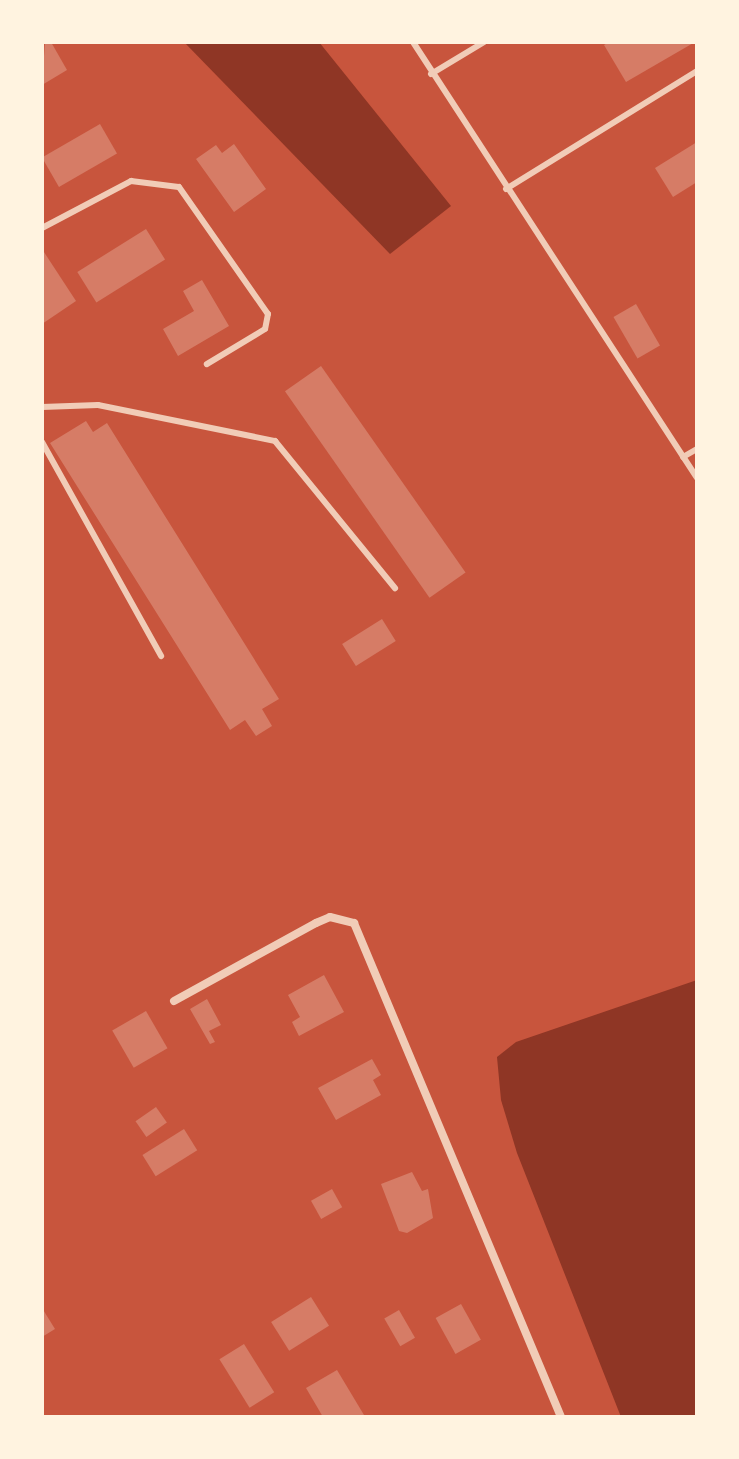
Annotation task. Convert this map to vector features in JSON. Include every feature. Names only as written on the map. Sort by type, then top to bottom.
[{"type":"street","points":[[174,1001],[316,923],[330,917],[354,923],[561,1417]]},
{"type":"lane","points":[[413,42],[697,478]]},
{"type":"lane","points":[[431,74],[484,42]]},
{"type":"lane","points":[[506,189],[697,71]]},
{"type":"lane","points":[[42,228],[131,181],[179,187],[268,314],[265,329],[207,364]]},
{"type":"lane","points":[[42,407],[98,405],[275,441],[395,588]]},
{"type":"lane","points":[[42,442],[161,656]]},
{"type":"lane","points":[[683,457],[697,449]]},
{"type":"shaded area","points":[[184,42],[319,42],[451,206],[390,254]]},
{"type":"shaded area","points":[[697,980],[697,1417],[621,1417],[517,1153],[501,1100],[497,1057],[516,1042]]},
{"type":"building","points":[[45,42],[51,42],[67,70],[42,85]]},
{"type":"building","points":[[609,42],[695,42],[626,82],[604,45]]},
{"type":"building","points":[[100,124],[117,153],[59,187],[42,157]]},
{"type":"building","points":[[697,142],[697,182],[673,197],[655,168]]},
{"type":"building","points":[[234,144],[266,189],[234,212],[196,159],[216,145],[222,153]]},
{"type":"building","points":[[146,229],[165,260],[96,302],[77,272]]},
{"type":"building","points":[[42,249],[76,301],[42,324]]},
{"type":"building","points":[[202,280],[229,326],[178,356],[163,329],[194,311],[183,291]]},
{"type":"building","points":[[636,304],[660,346],[637,359],[613,317]]},
{"type":"building","points":[[321,366],[466,572],[429,598],[285,391]]},
{"type":"building","points":[[86,421],[93,432],[107,423],[279,699],[262,709],[272,726],[256,736],[245,720],[230,730],[50,443]]},
{"type":"building","points":[[382,619],[396,641],[356,666],[342,644]]},
{"type":"building","points":[[324,975],[344,1012],[299,1036],[292,1022],[300,1017],[288,995]]},
{"type":"building","points":[[207,999],[221,1025],[209,1031],[215,1042],[210,1044],[190,1009]]},
{"type":"building","points":[[146,1011],[168,1048],[134,1068],[112,1030]]},
{"type":"building","points":[[372,1059],[381,1075],[373,1080],[381,1095],[336,1120],[318,1088]]},
{"type":"building","points":[[156,1107],[167,1123],[146,1137],[136,1121]]},
{"type":"building","points":[[184,1129],[197,1150],[156,1176],[142,1155]]},
{"type":"building","points":[[412,1172],[422,1191],[428,1189],[433,1218],[407,1233],[399,1231],[381,1184]]},
{"type":"building","points":[[332,1189],[342,1207],[321,1219],[311,1201]]},
{"type":"building","points":[[311,1297],[329,1326],[289,1351],[271,1322]]},
{"type":"building","points":[[461,1304],[481,1340],[456,1354],[436,1318]]},
{"type":"building","points":[[42,1308],[55,1329],[42,1337]]},
{"type":"building","points":[[399,1310],[415,1338],[400,1346],[384,1318]]},
{"type":"building","points":[[244,1344],[274,1392],[250,1408],[219,1359]]},
{"type":"building","points":[[337,1370],[364,1415],[323,1417],[306,1388]]}]
